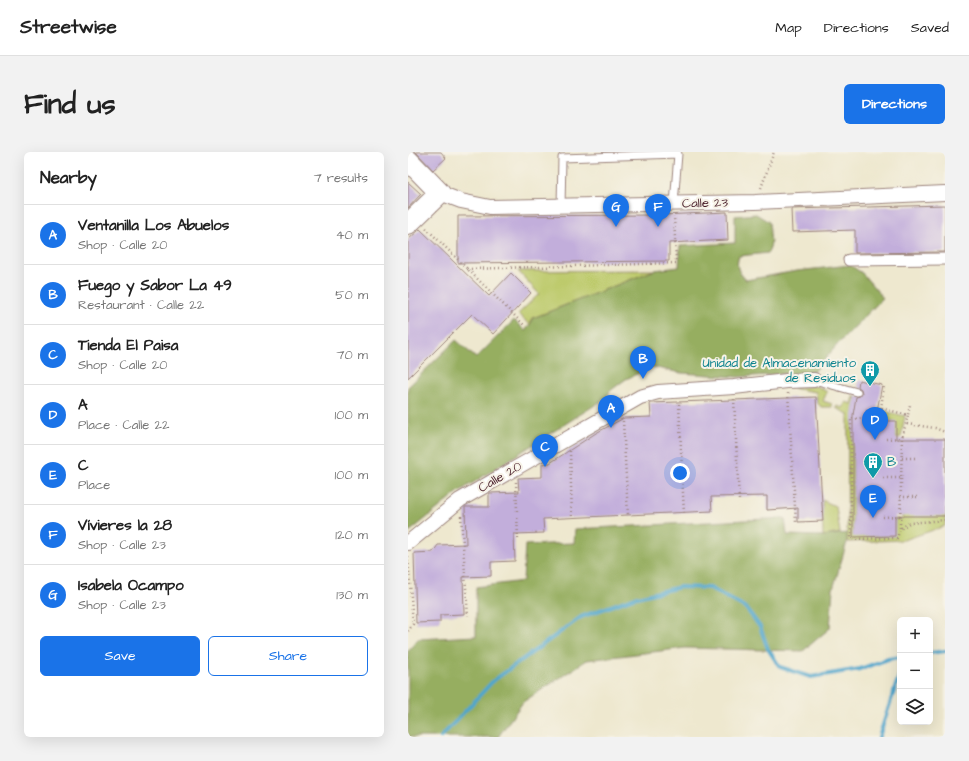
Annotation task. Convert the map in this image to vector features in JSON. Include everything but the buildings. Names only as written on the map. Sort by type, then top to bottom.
[{"type":"main road","name":"Calle 23","points":[[408,160],[440,193]]},
{"type":"main road","points":[[411,221],[440,193]]},
{"type":"street","name":"Calle 23","points":[[440,193],[461,201],[490,207],[755,202],[945,193]]},
{"type":"street","points":[[850,260],[945,260]]},
{"type":"street","name":"Calle 20","points":[[408,543],[460,500],[569,436],[640,397],[658,392],[814,380]]},
{"type":"lane","points":[[561,206],[562,155],[678,154],[674,204]]},
{"type":"lane","points":[[814,380],[856,392]]},
{"type":"path","points":[[755,202],[774,152]]},
{"type":"path","points":[[467,269],[676,263],[674,204]]},
{"type":"path","points":[[411,221],[467,269],[525,326]]},
{"type":"path","points":[[787,381],[796,523]]},
{"type":"path","points":[[880,413],[884,386]]},
{"type":"path","points":[[734,387],[739,500]]},
{"type":"path","points":[[678,391],[684,515]]},
{"type":"path","points":[[880,413],[858,419],[851,418],[851,539],[898,538],[900,529],[902,438],[907,424],[910,405]]},
{"type":"path","points":[[622,406],[628,515]]},
{"type":"path","points":[[881,408],[908,414]]},
{"type":"path","points":[[866,411],[880,413]]},
{"type":"path","points":[[907,424],[936,428],[945,432]]},
{"type":"path","points":[[569,436],[572,518]]},
{"type":"path","points":[[886,439],[902,438]]},
{"type":"path","points":[[902,458],[918,458]]},
{"type":"path","points":[[515,468],[518,541]]},
{"type":"path","points":[[883,478],[900,478]]},
{"type":"path","points":[[900,497],[918,497]]},
{"type":"path","points":[[460,500],[468,616]]},
{"type":"path","points":[[883,516],[900,516]]},
{"type":"path","points":[[900,529],[909,523],[945,520]]},
{"type":"path","points":[[408,556],[413,624],[408,632]]},
{"type":"green space","points":[[756,214],[769,222],[771,244],[768,253],[739,256],[737,264],[738,270],[746,280],[797,271],[850,265],[862,273],[883,298],[837,345],[814,372],[738,377],[681,373],[652,367],[626,379],[610,391],[606,398],[457,493],[408,533],[408,387],[456,340],[476,358],[514,320],[525,331],[533,318],[655,270],[679,267],[680,246],[735,243],[735,216]]},
{"type":"green space","points":[[655,270],[533,318],[530,325],[518,314],[539,294],[518,271]]},
{"type":"green space","points":[[817,386],[827,392],[823,401],[832,404],[832,407],[821,407],[817,402],[816,392],[790,388]]},
{"type":"green space","points":[[854,397],[856,397],[854,413],[881,415],[883,411],[905,416],[901,437],[896,438],[895,421],[853,421],[853,536],[894,536],[895,519],[902,519],[903,498],[945,516],[945,526],[904,540],[847,542],[848,414],[836,408],[837,406],[843,408],[846,402],[852,404]]},
{"type":"green space","points":[[822,500],[836,507],[840,533],[823,536]]},
{"type":"green space","points":[[785,518],[787,535],[823,536],[847,533],[847,542],[833,589],[830,628],[803,651],[685,648],[587,660],[523,702],[498,737],[408,737],[408,651],[418,639],[476,636],[476,587],[523,581],[525,545],[574,543],[575,529]]},
{"type":"waterway","points":[[441,737],[493,681],[581,617],[633,598],[680,587],[710,588],[746,608],[760,627],[768,649],[780,667],[811,677],[860,669],[888,659],[897,658]]},
{"type":"waterway","points":[[933,653],[945,651]]},
{"type":"waterway","points":[[879,737],[897,682]]},
{"type":"place","name":"Isabela Ocampo","points":[[616,227]]},
{"type":"place","name":"Vívieres la 28","points":[[658,227]]},
{"type":"place","name":"Fuego y Sabor La 49","points":[[643,379]]},
{"type":"place","name":"Unidad de Almacenamiento de Residuos","points":[[870,387]]},
{"type":"place","name":"Ventanilla Los Abuelos","points":[[611,428]]},
{"type":"place","name":"A","points":[[875,440]]},
{"type":"place","name":"Tienda El Paisa","points":[[545,467]]},
{"type":"place","name":"B","points":[[873,479]]},
{"type":"place","name":"C","points":[[873,518]]}]
